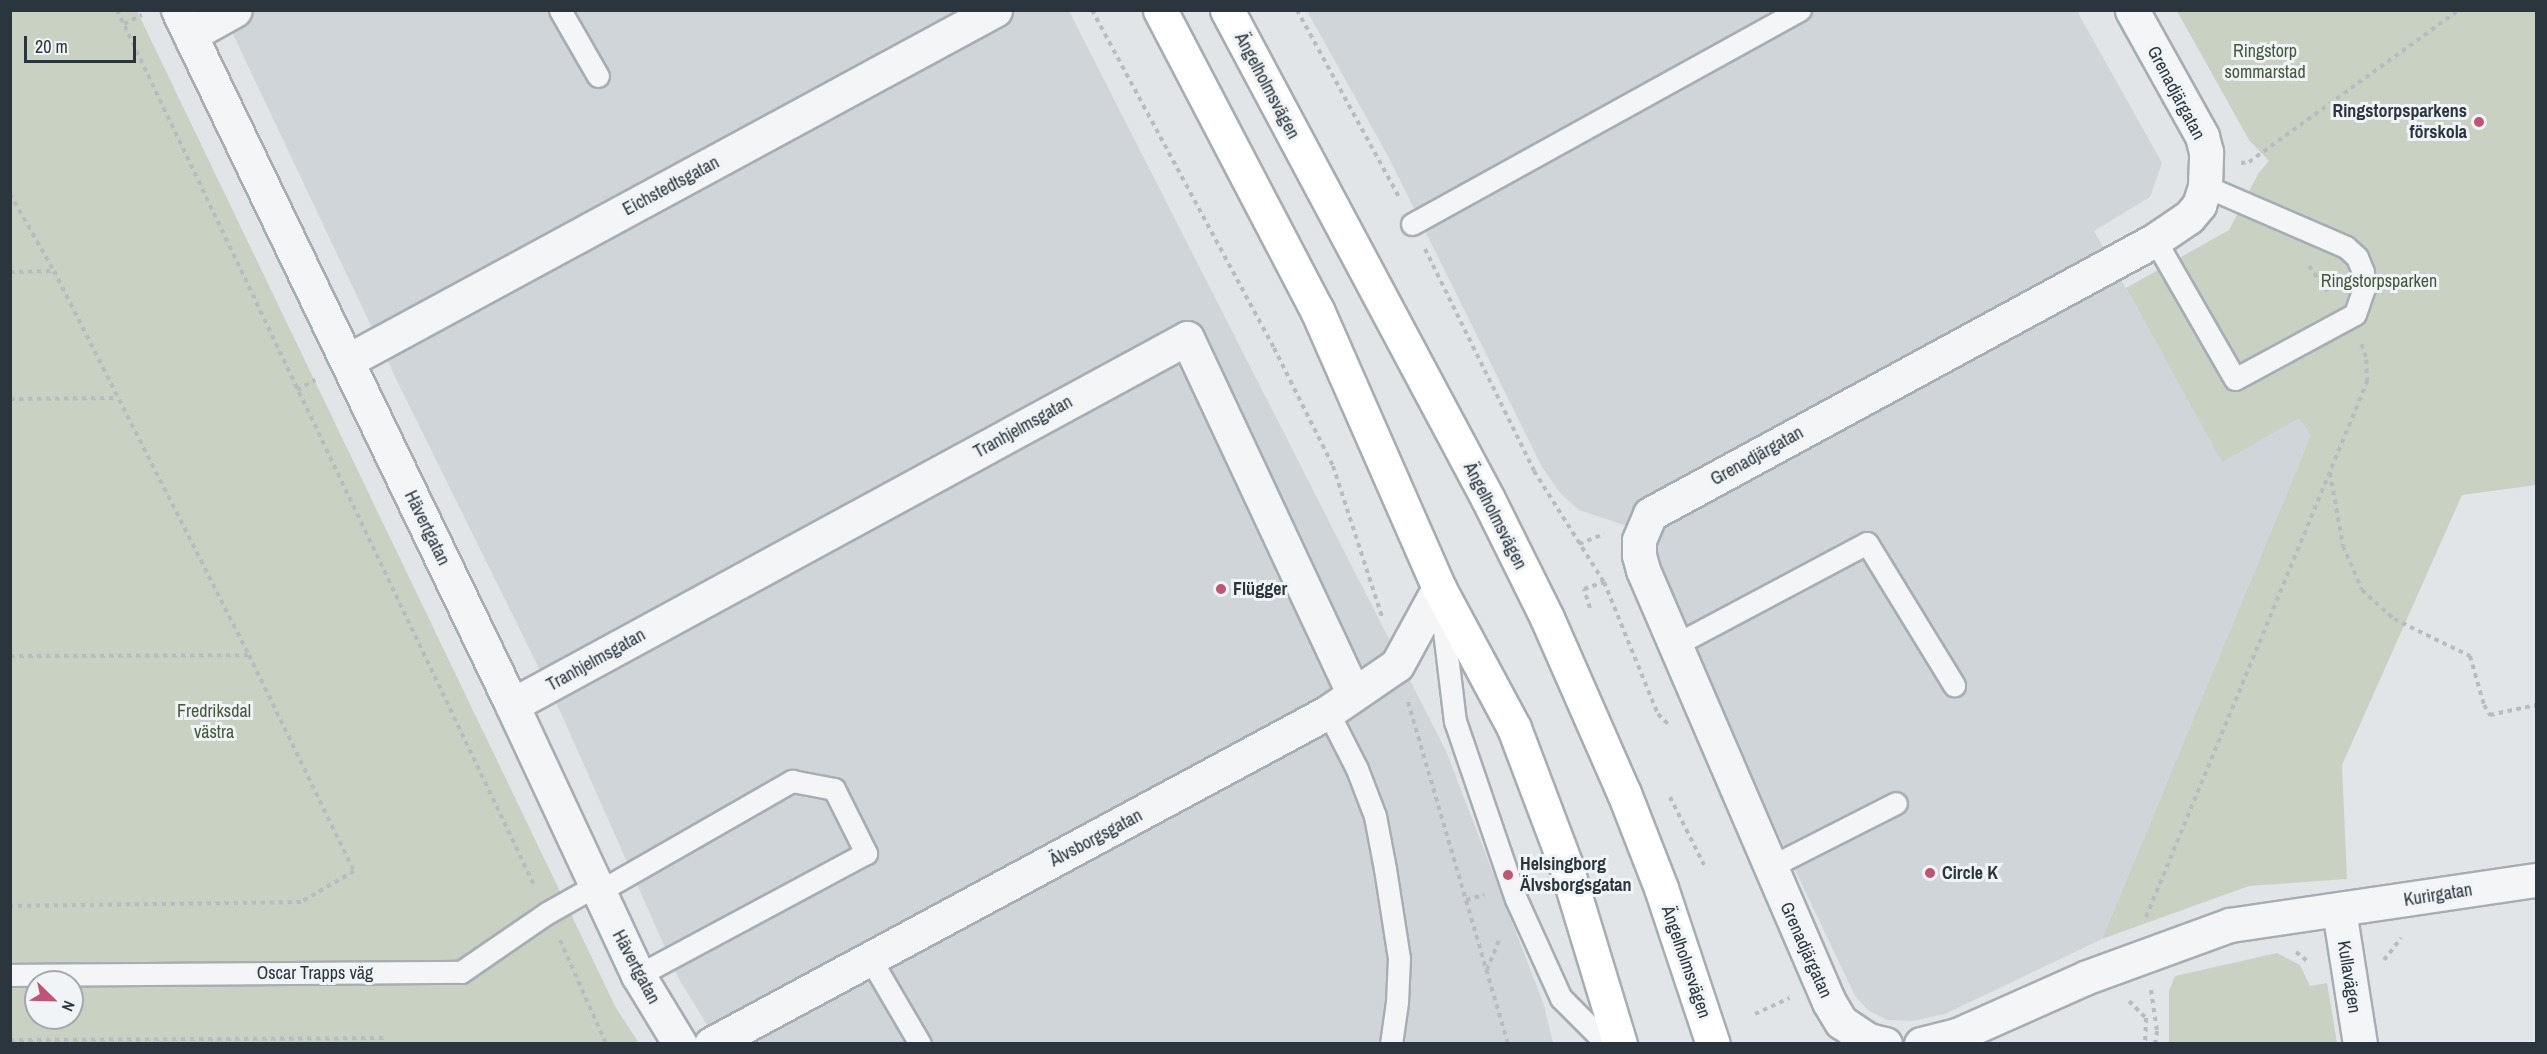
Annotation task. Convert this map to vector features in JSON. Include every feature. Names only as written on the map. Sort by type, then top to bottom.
[{"type":"main road","points":[[1160,10],[1317,310],[1439,588],[1514,728],[1565,863],[1620,1044]]},
{"type":"main road","name":"Ängelholmsvägen","points":[[1227,10],[1488,499],[1547,618],[1624,793],[1661,888],[1713,1044]]},
{"type":"street","points":[[184,23],[235,10]]},
{"type":"street","name":"Eichstedtsgatan","points":[[348,361],[995,10]]},
{"type":"street","name":"Grenadjärgatan","points":[[1885,1044],[1868,1040],[1841,1022],[1829,1002],[1675,645],[1639,555],[1639,540],[1650,514],[2155,240],[2189,217],[2199,205],[2207,177],[2202,136],[2132,10]]},
{"type":"street","name":"Hävertgatan","points":[[184,23],[348,361],[638,975],[680,1044]]},
{"type":"street","name":"Tranhjelmsgatan","points":[[512,705],[1187,338],[1341,703]]},
{"type":"street","name":"Älvsborgsgatan","points":[[711,1044],[871,960],[1341,703],[1397,665],[1439,588]]},
{"type":"street","name":"Kurirgatan","points":[[2339,910],[2536,880]]},
{"type":"street","points":[[1921,1044],[1957,1035],[2087,977],[2230,925],[2339,910]]},
{"type":"street","name":"Kullavägen","points":[[2339,910],[2360,1044]]},
{"type":"lane","points":[[560,10],[598,76]]},
{"type":"lane","points":[[1413,224],[1800,10]]},
{"type":"lane","points":[[2155,240],[2235,379],[2355,314],[2364,288],[2363,272],[2357,257],[2332,239],[2207,177]]},
{"type":"lane","points":[[1675,645],[1868,543],[1954,685]]},
{"type":"lane","points":[[1439,588],[1455,721],[1516,898],[1561,998],[1607,1044]]},
{"type":"lane","points":[[1341,703],[1357,769],[1375,816],[1399,958],[1397,1002],[1391,1044]]},
{"type":"lane","name":"Oscar Trapps väg","points":[[10,975],[461,972],[547,913],[597,889],[792,781],[834,789],[866,853],[638,975]]},
{"type":"lane","points":[[1770,867],[1896,803]]},
{"type":"lane","points":[[871,960],[921,1044]]},
{"type":"path","points":[[117,10],[547,913],[606,1044]]},
{"type":"path","points":[[124,24],[151,10]]},
{"type":"path","points":[[1092,10],[1274,348],[1333,466],[1397,665],[1508,1044]]},
{"type":"path","points":[[1297,10],[1381,160],[1534,471],[1604,582],[1658,714],[1668,724],[1716,744]]},
{"type":"path","points":[[2207,177],[2249,162],[2459,10]]},
{"type":"path","points":[[10,194],[54,271],[116,398],[249,655],[354,871],[301,902],[10,906]]},
{"type":"path","points":[[2155,1044],[2157,1031],[2146,954],[2144,920],[2367,382],[2366,357],[2346,319],[2308,263]]},
{"type":"path","points":[[10,272],[54,271]]},
{"type":"path","points":[[10,399],[116,398]]},
{"type":"path","points":[[2330,472],[2343,546],[2362,590],[2394,619],[2470,656],[2484,705],[2490,715],[2536,705]]},
{"type":"path","points":[[1590,608],[1584,589],[1604,582]]},
{"type":"path","points":[[10,656],[249,655]]},
{"type":"path","points":[[1670,797],[1704,865]]},
{"type":"path","points":[[2288,947],[2305,958],[2317,978],[2382,967],[2389,951],[2399,939],[2406,936]]},
{"type":"path","points":[[1755,1014],[1796,995]]},
{"type":"path","points":[[10,1040],[385,1042]]},
{"type":"shaded area","points":[[222,11],[1069,11],[1446,751],[1544,1005],[1553,1043],[718,1043],[679,979],[560,711],[399,385]]},
{"type":"shaded area","points":[[1307,11],[2077,11],[2162,163],[2150,197],[2094,231],[2222,461],[2299,417],[2311,435],[2102,939],[1945,1014],[1913,1021],[1887,1020],[1868,1010],[1855,996],[1654,573],[1651,534],[1579,510],[1561,494],[1542,467],[1389,158]]},
{"type":"green space","name":"Fredriksdal västra","points":[[10,11],[137,11],[616,1008],[639,1043],[11,1043]]},
{"type":"green space","name":"Ringstorpsparken","points":[[2177,11],[2536,11],[2536,485],[2462,495],[2342,765],[2347,879],[2249,886],[2102,939],[2311,435],[2299,418],[2222,462],[2126,288],[2229,230],[2258,174],[2269,161],[2249,140]]},
{"type":"green space","points":[[2277,953],[2300,965],[2310,986],[2327,983],[2337,1043],[2169,1043],[2169,991],[2175,976]]},
{"type":"place","name":"Ringstorpsparkens förskola","points":[[2479,122]]},
{"type":"place","name":"Flügger","points":[[1221,589]]},
{"type":"place","name":"Circle K","points":[[1930,873]]},
{"type":"place","name":"Helsingborg Älvsborgsgatan","points":[[1508,875]]},
{"type":"park label","name":"Ringstorp sommarstad","points":[[2265,62]]}]
